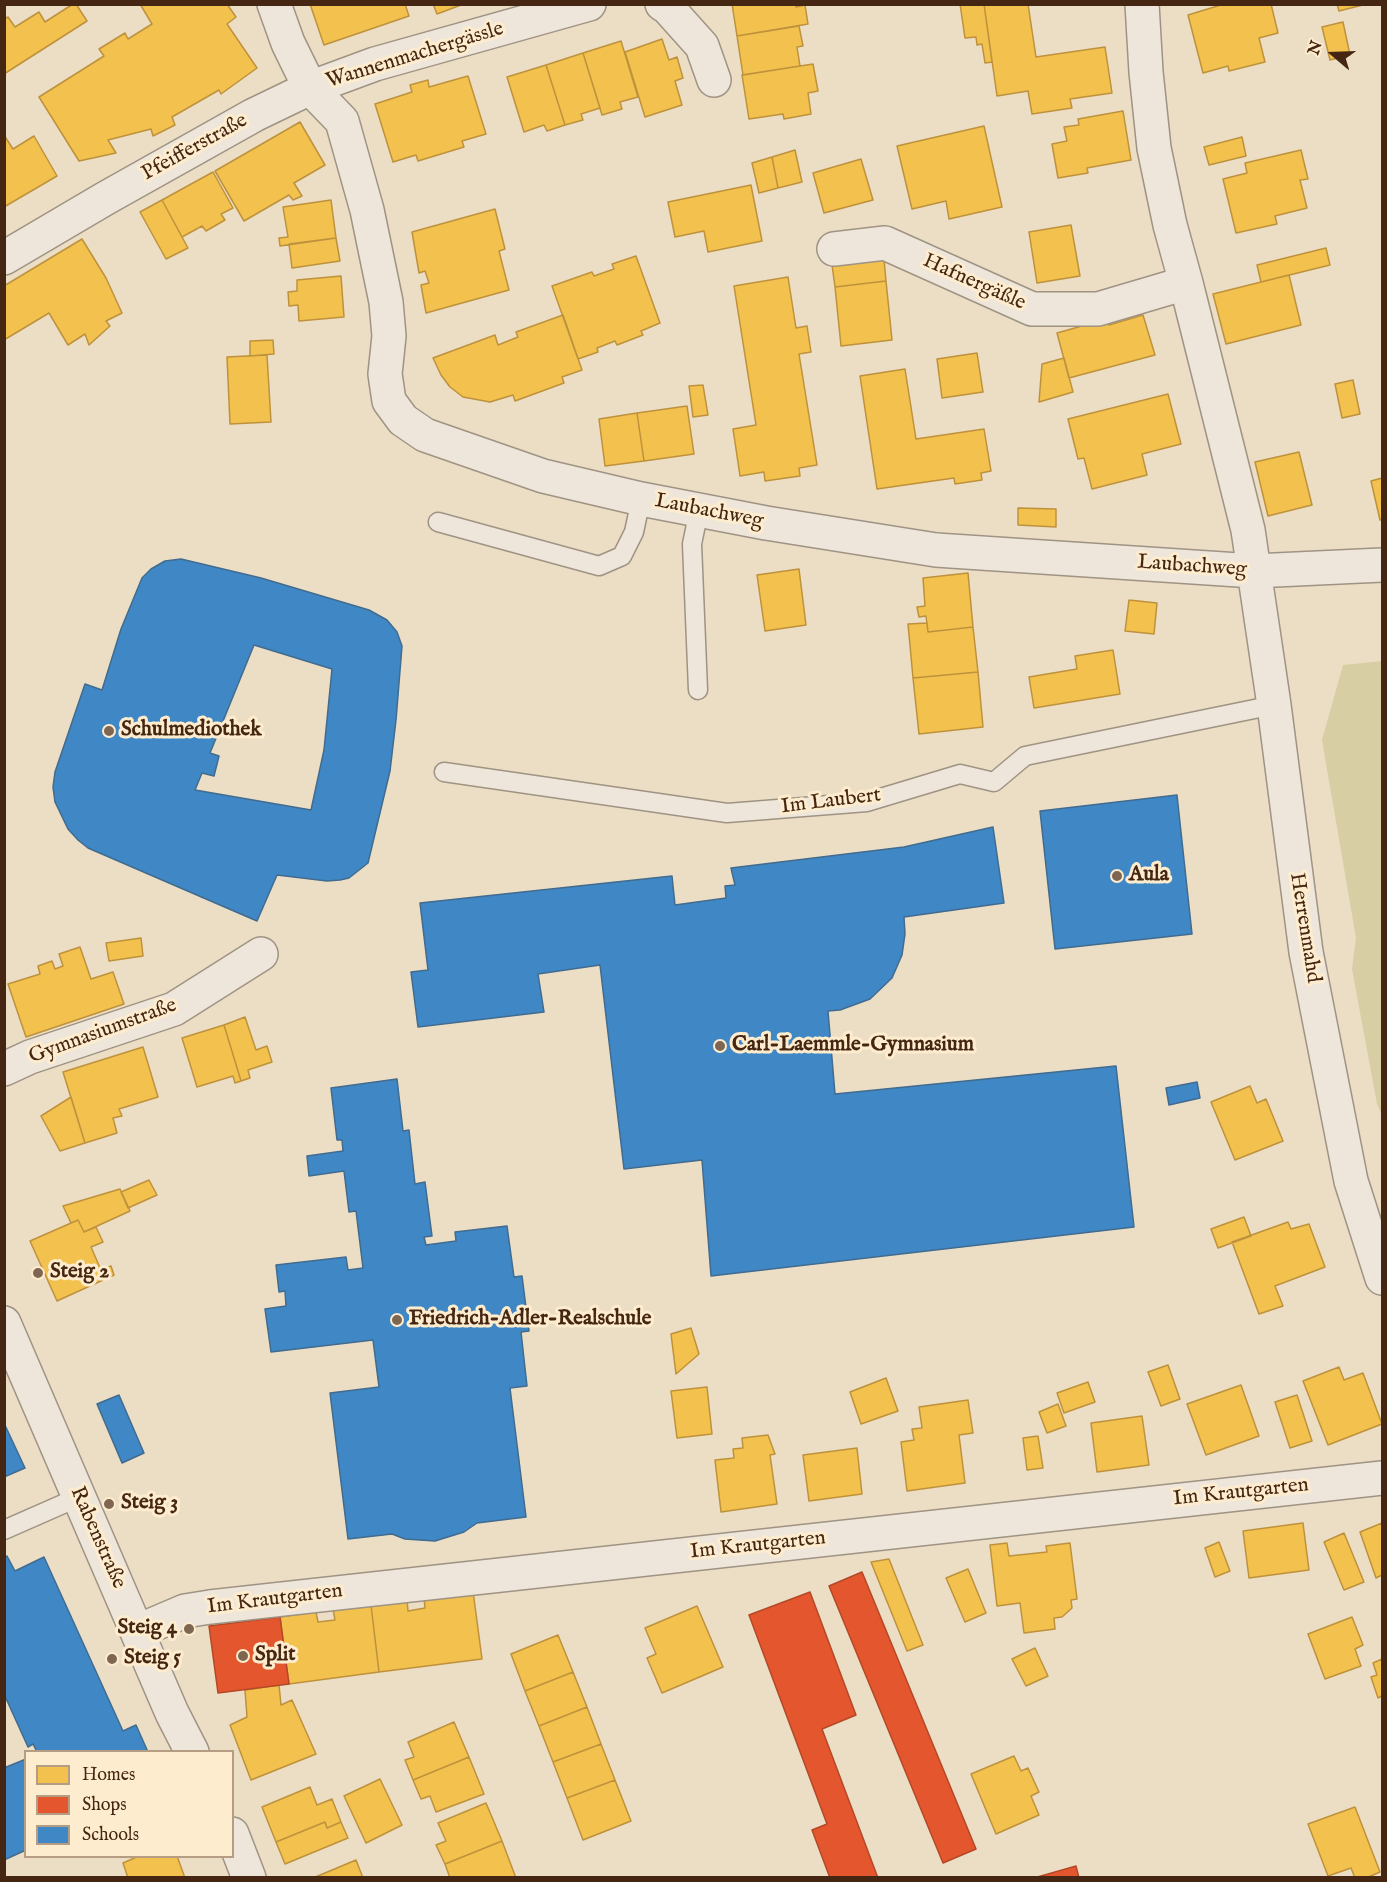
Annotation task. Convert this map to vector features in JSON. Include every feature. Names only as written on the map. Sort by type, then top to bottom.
[{"type":"street","points":[[274,4],[288,43],[310,88]]},
{"type":"street","name":"Wannenmachergässle","points":[[310,88],[375,64],[589,4]]},
{"type":"street","points":[[662,4],[702,45],[714,80]]},
{"type":"street","points":[[1142,4],[1154,148],[1170,225],[1248,530],[1254,572]]},
{"type":"street","name":"Pfeifferstraße","points":[[4,258],[254,115],[310,88]]},
{"type":"street","name":"Laubachweg","points":[[310,88],[342,121],[367,210],[386,302],[389,336],[385,374],[389,401],[403,420],[425,435],[543,476],[641,499],[936,550],[1254,572],[1383,565]]},
{"type":"street","name":"Hafnergäßle","points":[[834,249],[885,243],[1032,309],[1098,309],[1186,283]]},
{"type":"street","name":"Herrenmahd","points":[[1254,572],[1306,952],[1351,1181],[1383,1278]]},
{"type":"street","name":"Gymnasiumstraße","points":[[4,1069],[30,1057],[174,1009],[261,954]]},
{"type":"street","name":"Rabenstraße","points":[[4,1323],[172,1713],[191,1750]]},
{"type":"street","name":"Im Krautgarten","points":[[138,1631],[185,1611],[210,1606],[1383,1478]]},
{"type":"street","points":[[234,1839],[249,1878]]},
{"type":"lane","points":[[438,522],[599,566],[622,556],[634,532],[641,499]]},
{"type":"lane","points":[[698,690],[692,544],[699,510]]},
{"type":"lane","name":"Im Laubert","points":[[444,772],[727,813],[867,802],[960,774],[994,782],[1025,756],[1274,705]]},
{"type":"lane","points":[[4,1530],[79,1497]]},
{"type":"shaded area","points":[[1382,661],[1382,1115],[1377,1104],[1352,969],[1356,938],[1322,740],[1343,665]]},
{"type":"building: Homes","points":[[76,4],[87,21],[4,74],[4,19],[8,17],[15,27],[39,12],[45,22]]},
{"type":"building: Homes","points":[[140,4],[227,4],[236,17],[227,24],[257,68],[221,94],[219,90],[172,117],[175,125],[153,136],[151,129],[108,140],[116,153],[79,161],[39,97],[104,56],[99,49],[125,33],[128,39],[152,24]]},
{"type":"building: Homes","points":[[310,4],[405,4],[409,16],[324,45]]},
{"type":"building: Homes","points":[[433,4],[461,4],[461,5],[437,14]]},
{"type":"building: Homes","points":[[732,4],[796,4],[796,7],[805,5],[808,24],[737,36]]},
{"type":"building: Homes","points":[[960,4],[984,4],[992,62],[985,63],[982,44],[977,45],[976,37],[965,38]]},
{"type":"building: Homes","points":[[984,4],[1028,4],[1036,57],[1105,47],[1112,93],[1070,99],[1072,108],[1032,114],[1028,91],[997,96]]},
{"type":"building: Homes","points":[[1224,4],[1271,4],[1278,33],[1259,38],[1265,62],[1229,71],[1228,66],[1203,73],[1188,15]]},
{"type":"building: Homes","points":[[1337,4],[1367,4],[1339,11]]},
{"type":"building: Homes","points":[[1343,22],[1350,55],[1330,60],[1322,27]]},
{"type":"building: Homes","points":[[799,26],[803,46],[797,47],[800,66],[743,75],[737,36]]},
{"type":"building: Homes","points":[[662,39],[669,60],[677,57],[683,78],[675,81],[682,105],[645,117],[625,52]]},
{"type":"building: Homes","points":[[621,41],[638,97],[620,102],[622,109],[602,115],[583,53]]},
{"type":"building: Homes","points":[[583,53],[600,108],[581,114],[583,120],[565,125],[546,65]]},
{"type":"building: Homes","points":[[813,64],[818,91],[808,93],[811,114],[784,119],[783,114],[749,119],[742,75]]},
{"type":"building: Homes","points":[[546,65],[565,125],[547,131],[544,125],[524,132],[507,77]]},
{"type":"building: Homes","points":[[468,76],[486,134],[462,141],[464,147],[418,161],[416,155],[393,162],[375,104],[412,92],[410,85],[428,80],[429,87]]},
{"type":"building: Homes","points":[[1123,111],[1131,160],[1087,168],[1088,173],[1058,178],[1052,144],[1067,141],[1064,127],[1079,125],[1078,119]]},
{"type":"building: Homes","points":[[300,122],[325,165],[294,183],[302,196],[293,200],[289,195],[244,221],[215,171]]},
{"type":"building: Homes","points":[[984,126],[1002,207],[949,219],[946,201],[912,209],[897,146]]},
{"type":"building: Homes","points":[[4,135],[13,149],[34,136],[57,176],[4,207]]},
{"type":"building: Homes","points":[[1242,137],[1246,156],[1209,165],[1204,147]]},
{"type":"building: Homes","points":[[795,150],[802,182],[778,188],[772,157]]},
{"type":"building: Homes","points":[[1301,150],[1308,179],[1300,180],[1307,208],[1275,216],[1277,224],[1236,233],[1223,179],[1247,173],[1245,163]]},
{"type":"building: Homes","points":[[772,157],[778,188],[759,193],[752,163]]},
{"type":"building: Homes","points":[[861,159],[873,200],[824,213],[813,173]]},
{"type":"building: Homes","points":[[213,172],[233,208],[221,214],[225,220],[206,231],[202,226],[182,237],[162,200]]},
{"type":"building: Homes","points":[[751,185],[762,241],[708,252],[704,231],[675,237],[668,202]]},
{"type":"building: Homes","points":[[162,200],[188,248],[166,259],[140,212]]},
{"type":"building: Homes","points":[[331,200],[336,238],[280,246],[279,238],[288,237],[283,207]]},
{"type":"building: Homes","points":[[495,209],[505,249],[499,251],[509,290],[426,313],[421,285],[429,283],[425,271],[419,273],[412,232]]},
{"type":"building: Homes","points":[[1071,225],[1080,276],[1037,283],[1029,232]]},
{"type":"building: Homes","points":[[336,238],[340,261],[292,268],[289,244]]},
{"type":"building: Homes","points":[[82,239],[106,278],[122,313],[106,321],[110,326],[89,345],[85,334],[68,345],[49,313],[4,340],[4,286]]},
{"type":"building: Homes","points":[[1326,248],[1330,265],[1261,282],[1257,265]]},
{"type":"building: Homes","points":[[636,256],[660,323],[641,331],[643,335],[617,345],[615,341],[597,348],[598,352],[578,359],[552,286],[592,272],[594,276],[614,269],[612,264]]},
{"type":"building: Homes","points":[[884,259],[886,281],[835,287],[832,265]]},
{"type":"building: Homes","points":[[1289,275],[1301,325],[1226,344],[1213,294]]},
{"type":"building: Homes","points":[[341,276],[344,317],[299,321],[298,305],[289,306],[288,292],[297,291],[297,280]]},
{"type":"building: Homes","points":[[788,277],[796,328],[807,326],[811,352],[799,354],[817,465],[799,468],[800,476],[765,481],[764,472],[740,476],[733,429],[756,425],[734,286]]},
{"type":"building: Homes","points":[[886,281],[892,340],[841,346],[835,287]]},
{"type":"building: Homes","points":[[563,315],[582,370],[562,377],[564,383],[515,401],[513,395],[490,402],[463,397],[450,387],[433,358],[495,335],[498,345],[518,337],[516,332]]},
{"type":"building: Homes","points":[[1143,315],[1155,355],[1069,378],[1057,333],[1107,319],[1109,325]]},
{"type":"building: Homes","points":[[273,340],[274,354],[250,356],[250,341]]},
{"type":"building: Homes","points":[[977,353],[983,392],[942,398],[937,359]]},
{"type":"building: Homes","points":[[267,355],[271,422],[230,424],[227,357]]},
{"type":"building: Homes","points":[[1064,358],[1073,392],[1039,402],[1042,364]]},
{"type":"building: Homes","points":[[905,369],[916,439],[984,429],[991,471],[981,473],[982,480],[955,484],[954,478],[877,489],[860,376]]},
{"type":"building: Homes","points":[[1353,380],[1360,414],[1342,418],[1335,384]]},
{"type":"building: Homes","points":[[703,385],[708,415],[693,417],[689,386]]},
{"type":"building: Homes","points":[[1168,394],[1181,444],[1142,454],[1147,475],[1092,489],[1084,458],[1078,459],[1068,419]]},
{"type":"building: Homes","points":[[687,406],[694,454],[644,461],[637,413]]},
{"type":"building: Homes","points":[[637,413],[644,461],[605,466],[599,419]]},
{"type":"building: Homes","points":[[1299,452],[1312,505],[1268,516],[1255,462]]},
{"type":"building: Homes","points":[[1382,478],[1382,520],[1380,520],[1371,481]]},
{"type":"building: Homes","points":[[1018,508],[1056,509],[1056,527],[1018,525]]},
{"type":"building: Homes","points":[[799,569],[806,625],[765,631],[757,575]]},
{"type":"building: Homes","points":[[968,573],[973,627],[928,632],[926,616],[919,617],[917,607],[925,606],[923,578]]},
{"type":"building: Homes","points":[[1129,600],[1157,603],[1154,634],[1125,631]]},
{"type":"building: Homes","points":[[927,623],[928,632],[973,627],[978,672],[913,678],[908,624]]},
{"type":"building: Homes","points":[[1113,650],[1120,694],[1034,708],[1029,677],[1077,669],[1075,656]]},
{"type":"building: Homes","points":[[978,672],[983,727],[919,734],[913,678]]},
{"type":"building: Homes","points":[[141,938],[143,956],[109,961],[106,943]]},
{"type":"building: Homes","points":[[80,947],[91,979],[113,972],[124,1004],[26,1037],[8,984],[40,974],[38,966],[52,961],[55,969],[63,966],[59,954]]},
{"type":"building: Homes","points":[[245,1017],[256,1050],[267,1046],[272,1062],[248,1070],[250,1078],[241,1081],[224,1025]]},
{"type":"building: Homes","points":[[224,1025],[241,1081],[235,1083],[233,1076],[197,1087],[182,1038]]},
{"type":"building: Homes","points":[[143,1047],[158,1097],[119,1109],[122,1116],[113,1118],[117,1133],[85,1143],[63,1072]]},
{"type":"building: Homes","points":[[1250,1086],[1257,1103],[1266,1099],[1283,1141],[1235,1160],[1211,1102]]},
{"type":"building: Homes","points":[[71,1097],[85,1143],[60,1151],[41,1116]]},
{"type":"building: Homes","points":[[149,1180],[157,1195],[128,1208],[121,1192]]},
{"type":"building: Homes","points":[[120,1189],[130,1211],[84,1232],[78,1220],[71,1223],[63,1206]]},
{"type":"building: Homes","points":[[1244,1217],[1251,1236],[1218,1248],[1211,1229]]},
{"type":"building: Homes","points":[[78,1220],[84,1232],[96,1227],[103,1242],[91,1247],[101,1270],[111,1266],[114,1275],[57,1301],[30,1241]]},
{"type":"building: Homes","points":[[1288,1222],[1291,1229],[1309,1224],[1325,1267],[1275,1286],[1283,1306],[1259,1314],[1232,1242]]},
{"type":"building: Homes","points":[[691,1328],[699,1354],[676,1374],[671,1334]]},
{"type":"building: Homes","points":[[1168,1365],[1180,1399],[1161,1406],[1148,1372]]},
{"type":"building: Homes","points":[[1339,1367],[1344,1380],[1363,1373],[1382,1424],[1328,1445],[1303,1381]]},
{"type":"building: Homes","points":[[886,1378],[898,1411],[861,1424],[850,1392]]},
{"type":"building: Homes","points":[[1088,1382],[1095,1402],[1064,1413],[1057,1393]]},
{"type":"building: Homes","points":[[1241,1385],[1259,1436],[1206,1455],[1187,1404]]},
{"type":"building: Homes","points":[[707,1387],[712,1434],[677,1438],[671,1391]]},
{"type":"building: Homes","points":[[1297,1395],[1312,1441],[1290,1448],[1275,1402]]},
{"type":"building: Homes","points":[[968,1400],[973,1433],[959,1435],[965,1483],[907,1491],[901,1442],[914,1440],[912,1429],[922,1428],[919,1407]]},
{"type":"building: Homes","points":[[1058,1404],[1066,1426],[1047,1433],[1039,1412]]},
{"type":"building: Homes","points":[[1142,1416],[1149,1465],[1097,1472],[1091,1423]]},
{"type":"building: Homes","points":[[768,1435],[775,1454],[770,1455],[777,1504],[721,1512],[715,1460],[734,1458],[733,1449],[743,1448],[742,1438]]},
{"type":"building: Homes","points":[[1038,1436],[1043,1468],[1027,1470],[1023,1438]]},
{"type":"building: Homes","points":[[857,1448],[862,1494],[809,1501],[803,1455]]},
{"type":"building: Homes","points":[[1303,1523],[1309,1570],[1249,1578],[1243,1531]]},
{"type":"building: Homes","points":[[1382,1523],[1382,1575],[1376,1578],[1360,1532]]},
{"type":"building: Homes","points":[[1344,1533],[1364,1582],[1344,1590],[1324,1542]]},
{"type":"building: Homes","points":[[1219,1542],[1230,1571],[1215,1577],[1205,1548]]},
{"type":"building: Homes","points":[[1007,1543],[1009,1556],[1047,1552],[1046,1546],[1070,1543],[1077,1599],[1071,1600],[1072,1608],[1062,1617],[1054,1618],[1055,1629],[1024,1633],[1020,1603],[997,1606],[990,1545]]},
{"type":"building: Homes","points":[[889,1559],[923,1645],[907,1651],[871,1562]]},
{"type":"building: Homes","points":[[968,1569],[986,1613],[965,1622],[946,1578]]},
{"type":"building: Homes","points":[[473,1591],[482,1659],[379,1672],[371,1605],[407,1600],[408,1611],[425,1608],[424,1598]]},
{"type":"building: Homes","points":[[371,1605],[379,1672],[289,1684],[280,1617],[316,1612],[318,1622],[335,1620],[333,1609]]},
{"type":"building: Homes","points":[[697,1606],[723,1667],[662,1693],[647,1658],[656,1654],[645,1628]]},
{"type":"building: Homes","points":[[1352,1617],[1363,1645],[1355,1649],[1361,1666],[1325,1679],[1308,1634]]},
{"type":"building: Homes","points":[[558,1635],[573,1672],[525,1691],[511,1654]]},
{"type":"building: Homes","points":[[1035,1648],[1048,1676],[1026,1686],[1012,1659]]},
{"type":"building: Homes","points":[[1382,1659],[1382,1696],[1378,1698],[1371,1677],[1377,1675],[1373,1663]]},
{"type":"building: Homes","points":[[573,1672],[587,1707],[539,1726],[525,1691]]},
{"type":"building: Homes","points":[[279,1685],[281,1705],[292,1700],[316,1754],[251,1780],[230,1725],[247,1717],[245,1690]]},
{"type":"building: Homes","points":[[587,1707],[601,1744],[553,1762],[539,1726]]},
{"type":"building: Homes","points":[[454,1722],[469,1757],[413,1780],[405,1760],[414,1757],[408,1742]]},
{"type":"building: Homes","points":[[601,1744],[615,1780],[567,1798],[553,1762]]},
{"type":"building: Homes","points":[[1014,1756],[1021,1771],[1028,1768],[1039,1792],[1031,1796],[1039,1815],[996,1834],[971,1774]]},
{"type":"building: Homes","points":[[469,1757],[484,1794],[436,1812],[430,1796],[421,1799],[413,1780]]},
{"type":"building: Homes","points":[[380,1779],[402,1825],[366,1843],[344,1796]]},
{"type":"building: Homes","points":[[615,1780],[631,1821],[583,1840],[567,1798]]},
{"type":"building: Homes","points":[[310,1787],[317,1805],[332,1799],[341,1822],[327,1828],[325,1822],[276,1842],[262,1807]]},
{"type":"building: Homes","points":[[486,1803],[502,1841],[445,1864],[436,1845],[446,1841],[438,1823]]},
{"type":"building: Homes","points":[[1355,1807],[1380,1872],[1366,1878],[1355,1878],[1351,1868],[1328,1876],[1308,1824]]},
{"type":"building: Homes","points":[[325,1822],[327,1828],[341,1822],[348,1838],[285,1864],[276,1842]]},
{"type":"building: Homes","points":[[502,1841],[516,1878],[450,1878],[445,1864]]},
{"type":"building: Homes","points":[[134,1858],[178,1858],[185,1878],[128,1878],[123,1863]]},
{"type":"building: Homes","points":[[356,1860],[363,1878],[313,1878]]},
{"type":"building: Shops","points":[[862,1572],[976,1849],[943,1863],[829,1586]]},
{"type":"building: Shops","points":[[810,1592],[856,1715],[822,1729],[878,1878],[830,1878],[812,1830],[827,1824],[749,1615]]},
{"type":"building: Shops","points":[[280,1617],[289,1684],[218,1693],[209,1626]]},
{"type":"building: Shops","points":[[1076,1866],[1079,1878],[1034,1878]]},
{"type":"building: Schools","points":[[181,559],[261,578],[369,610],[387,620],[397,632],[402,646],[390,771],[368,863],[349,878],[340,880],[327,881],[277,875],[257,921],[88,848],[68,829],[55,802],[53,787],[55,772],[85,684],[102,690],[121,629],[142,578],[151,569],[165,561]],"holes":[[[254,645],[332,669],[324,750],[311,810],[195,790],[202,773],[214,776],[219,756],[210,753]]]},
{"type":"building: Schools","name":"Aula","points":[[1177,795],[1192,934],[1055,949],[1040,811]]},
{"type":"building: Schools","name":"Carl-Laemmle-Gymnasium","points":[[993,827],[1004,903],[904,917],[905,934],[902,955],[892,978],[870,999],[840,1010],[828,1011],[835,1094],[1116,1066],[1134,1227],[711,1276],[702,1160],[624,1169],[600,965],[538,974],[544,1012],[418,1027],[411,972],[428,970],[420,903],[672,876],[675,905],[726,898],[725,886],[735,885],[731,868],[904,847]]},
{"type":"building: Schools","name":"Friedrich-Adler-Realschule","points":[[397,1079],[403,1131],[409,1130],[415,1184],[425,1182],[432,1236],[424,1237],[426,1245],[456,1241],[455,1232],[507,1226],[514,1277],[522,1276],[529,1331],[521,1332],[527,1386],[510,1388],[526,1517],[477,1523],[464,1532],[435,1541],[405,1539],[392,1534],[348,1539],[330,1393],[379,1387],[373,1340],[271,1352],[265,1309],[286,1306],[285,1291],[279,1292],[276,1265],[346,1257],[348,1270],[363,1268],[356,1211],[349,1212],[344,1171],[309,1176],[307,1156],[343,1151],[342,1140],[337,1140],[331,1088]]},
{"type":"building: Schools","points":[[1197,1082],[1200,1098],[1169,1105],[1166,1088]]},
{"type":"building: Schools","points":[[119,1395],[144,1453],[122,1463],[97,1404]]},
{"type":"building: Schools","points":[[4,1423],[25,1468],[4,1477]]},
{"type":"building: Schools","points":[[7,1556],[15,1571],[44,1557],[123,1731],[136,1725],[147,1750],[36,1750],[33,1744],[28,1747],[4,1694],[4,1557]]},
{"type":"building: Schools","points":[[24,1760],[24,1851],[4,1860],[4,1768]]},
{"type":"place","name":"Schulmediothek","points":[[109,731]]},
{"type":"place","name":"Aula","points":[[1117,876]]},
{"type":"place","name":"Carl-Laemmle-Gymnasium","points":[[720,1046]]},
{"type":"place","name":"Steig 2","points":[[38,1273]]},
{"type":"place","name":"Friedrich-Adler-Realschule","points":[[397,1320]]},
{"type":"place","name":"Steig 3","points":[[109,1504]]},
{"type":"place","name":"Steig 4","points":[[189,1629]]},
{"type":"place","name":"Split","points":[[243,1656]]},
{"type":"place","name":"Steig 5","points":[[112,1659]]}]
